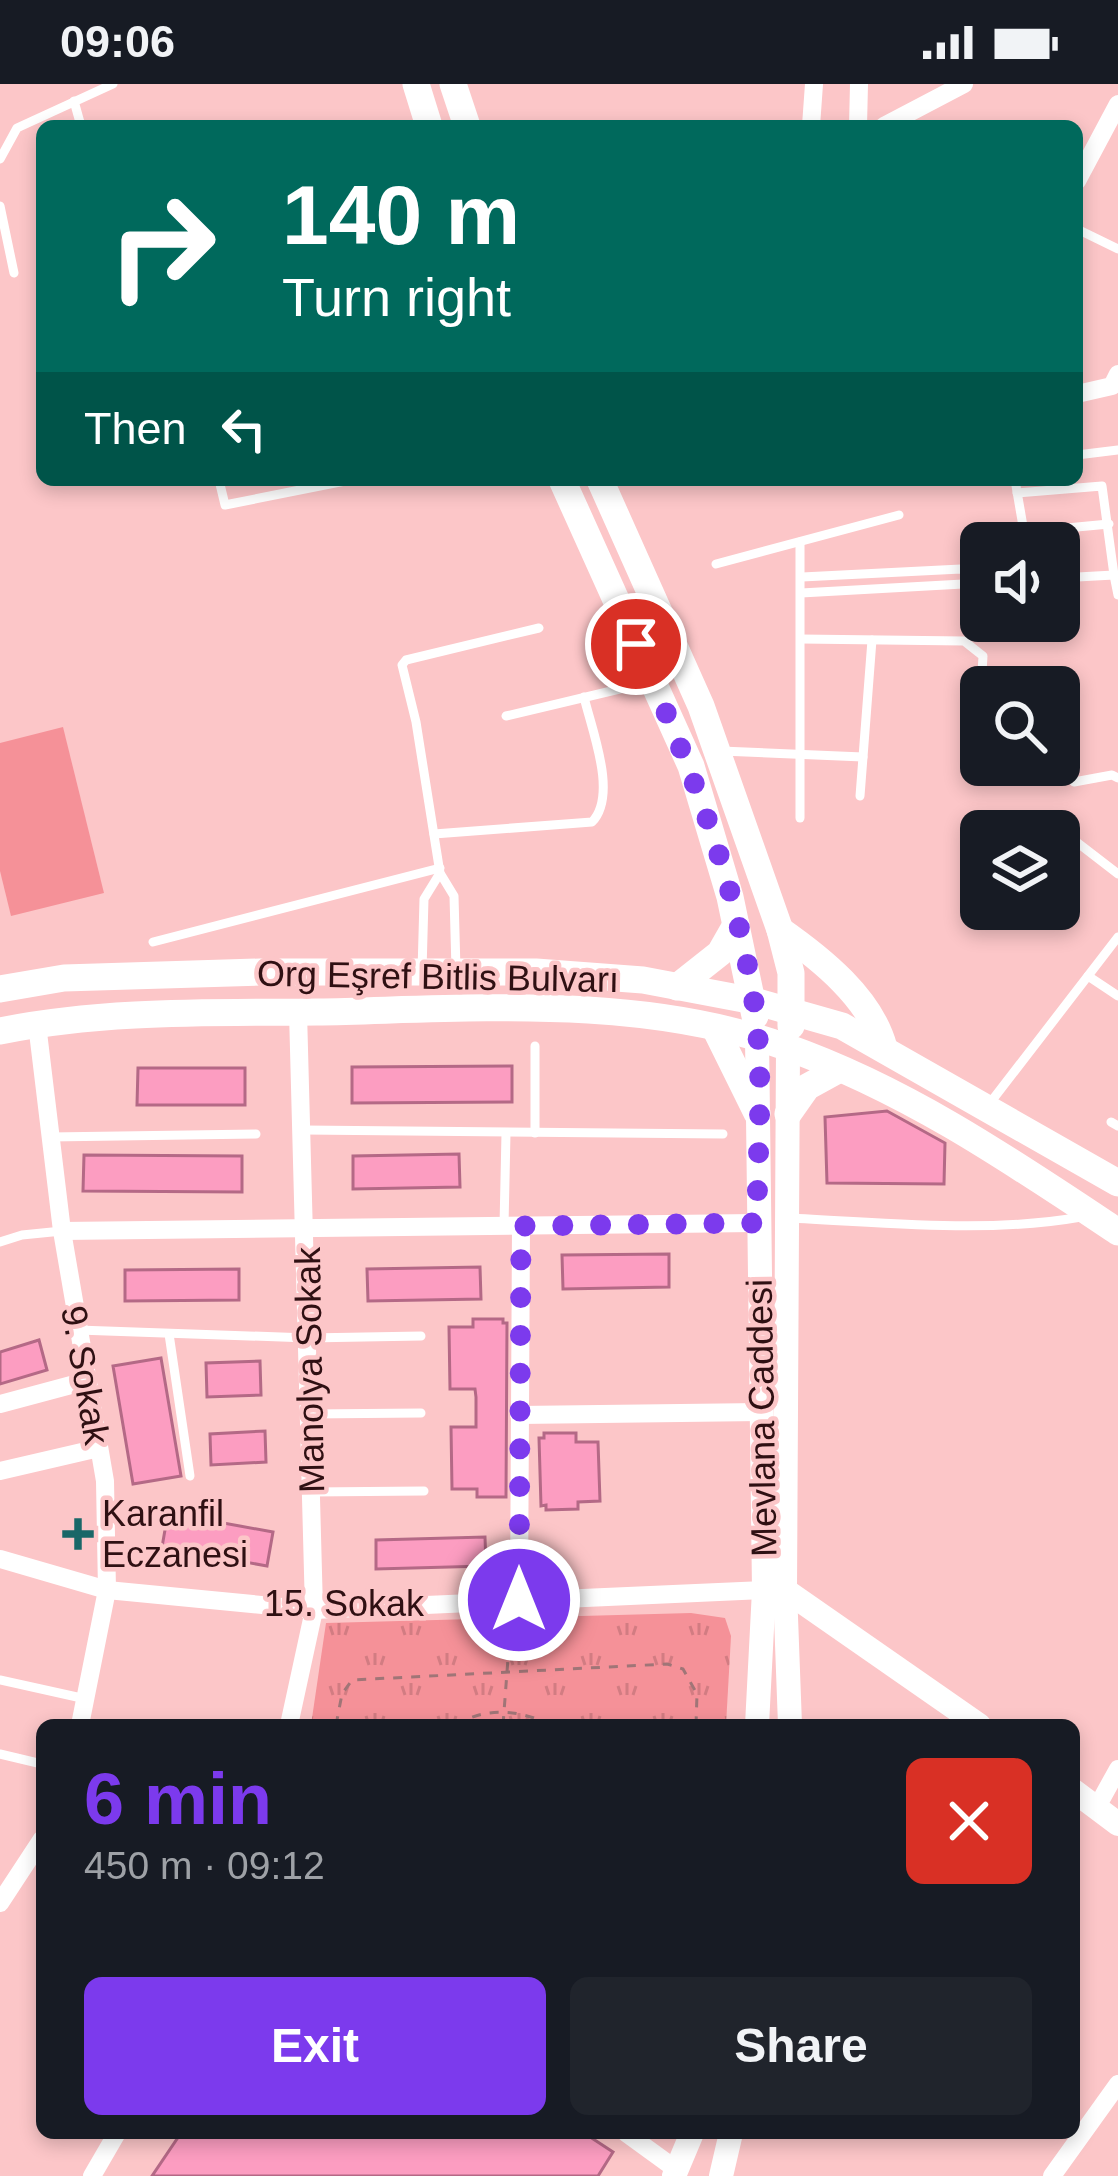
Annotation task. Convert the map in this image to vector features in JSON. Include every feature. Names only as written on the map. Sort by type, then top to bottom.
[{"type":"main road","points":[[416,84],[427,120]]},
{"type":"main road","points":[[453,84],[464,120]]},
{"type":"main road","points":[[565,486],[691,766],[736,925],[754,1001],[757,1038]]},
{"type":"main road","points":[[603,486],[701,706],[780,930],[791,973],[788,1048]]},
{"type":"main road","points":[[677,987],[720,952],[736,925]]},
{"type":"main road","points":[[780,930],[869,1012],[884,1048]]},
{"type":"main road","name":"Org Eşref Bitlis Bulvarı","points":[[0,989],[64,978],[304,971],[595,975],[677,987],[754,1001],[842,1026],[1118,1183]]},
{"type":"main road","points":[[0,1031],[106,1016],[565,1010],[715,1028],[788,1048],[900,1098],[1001,1154],[1118,1232]]},
{"type":"main road","points":[[715,1028],[757,1113]]},
{"type":"main road","points":[[788,1114],[807,1087],[838,1070]]},
{"type":"street","points":[[812,120],[814,84]]},
{"type":"street","points":[[858,120],[860,84]]},
{"type":"street","points":[[895,120],[964,84]]},
{"type":"street","points":[[1083,170],[1118,104]]},
{"type":"street","points":[[1083,392],[1116,382]]},
{"type":"street","name":"Manolya Sokak","points":[[290,1719],[314,1610],[298,1012]]},
{"type":"street","name":"9. Sokak","points":[[37,1024],[62,1231],[105,1481],[107,1590],[81,1719]]},
{"type":"street","name":"Mevlana Caddesi","points":[[757,1038],[761,1412],[789,1719]]},
{"type":"street","name":"Mevlana Caddesi","points":[[758,1719],[774,1590],[788,1048]]},
{"type":"street","points":[[62,1231],[757,1223]]},
{"type":"street","points":[[513,1226],[519,1415],[516,1600]]},
{"type":"street","points":[[0,1404],[86,1381]]},
{"type":"street","points":[[519,1415],[761,1412]]},
{"type":"street","points":[[0,1472],[98,1448]]},
{"type":"street","name":"15. Sokak","points":[[0,1559],[107,1590],[314,1610],[774,1590]]},
{"type":"street","points":[[774,1590],[970,1719]]},
{"type":"street","points":[[1097,1807],[1118,1769]]},
{"type":"street","points":[[1080,1795],[1118,1824]]},
{"type":"street","points":[[0,1903],[36,1848]]},
{"type":"street","points":[[1080,2137],[1118,2084]]},
{"type":"street","points":[[92,2176],[113,2139]]},
{"type":"street","points":[[634,2139],[681,2174],[690,2139]]},
{"type":"street","points":[[721,2176],[730,2139]]},
{"type":"street","points":[[1052,2176],[1079,2139]]},
{"type":"lane","points":[[0,159],[17,128],[113,84]]},
{"type":"lane","points":[[74,101],[79,120]]},
{"type":"lane","points":[[0,206],[14,273]]},
{"type":"lane","points":[[1083,232],[1118,249]]},
{"type":"lane","points":[[1083,454],[1118,450]]},
{"type":"lane","points":[[220,486],[225,506],[321,486]]},
{"type":"lane","points":[[1016,486],[1024,532],[1108,524]]},
{"type":"lane","points":[[1018,494],[1102,486],[1118,595]]},
{"type":"lane","points":[[716,564],[899,515]]},
{"type":"lane","points":[[800,542],[800,818]]},
{"type":"lane","points":[[802,577],[960,569]]},
{"type":"lane","points":[[1080,577],[1114,575]]},
{"type":"lane","points":[[801,593],[960,583]]},
{"type":"lane","points":[[456,973],[454,896],[440,871],[402,664],[539,628]]},
{"type":"lane","points":[[801,639],[964,640],[980,650],[982,666]]},
{"type":"lane","points":[[860,796],[872,640]]},
{"type":"lane","points":[[506,716],[628,686]]},
{"type":"lane","points":[[434,834],[592,822],[602,809],[605,791],[584,697]]},
{"type":"lane","points":[[716,751],[863,757]]},
{"type":"lane","points":[[1080,781],[1116,774]]},
{"type":"lane","points":[[1080,845],[1118,874]]},
{"type":"lane","points":[[153,942],[440,871]]},
{"type":"lane","points":[[422,974],[424,898],[440,871]]},
{"type":"lane","points":[[987,1107],[1118,937]]},
{"type":"lane","points":[[1088,976],[1118,996]]},
{"type":"lane","points":[[535,1046],[535,1133]]},
{"type":"lane","points":[[304,1130],[723,1134]]},
{"type":"lane","points":[[506,1133],[513,1226]]},
{"type":"lane","points":[[50,1138],[256,1134]]},
{"type":"lane","points":[[787,1218],[952,1224],[1056,1222],[1092,1215]]},
{"type":"lane","points":[[0,1242],[62,1231]]},
{"type":"lane","points":[[78,1330],[308,1338],[421,1336]]},
{"type":"lane","points":[[169,1334],[190,1476]]},
{"type":"lane","points":[[310,1414],[421,1413]]},
{"type":"lane","points":[[311,1492],[424,1491]]},
{"type":"lane","points":[[0,1680],[86,1699]]},
{"type":"lane","points":[[0,1754],[36,1763]]},
{"type":"path","points":[[503,1719],[516,1600]]},
{"type":"path","points":[[337,1719],[342,1694],[352,1680],[667,1664],[683,1669],[697,1694],[696,1719]]},
{"type":"path","points":[[472,1719],[491,1712],[521,1713],[536,1719]]},
{"type":"green space","points":[[63,727],[104,893],[11,916],[0,871],[0,743]]},
{"type":"green space","points":[[691,1613],[725,1618],[731,1636],[726,1719],[312,1719],[326,1623]]},
{"type":"building","points":[[512,1066],[512,1102],[352,1103],[352,1067]]},
{"type":"building","points":[[138,1068],[245,1068],[245,1105],[137,1105]]},
{"type":"building","points":[[887,1111],[945,1143],[944,1184],[827,1183],[825,1117]]},
{"type":"building","points":[[459,1154],[460,1187],[353,1189],[353,1156]]},
{"type":"building","points":[[84,1155],[242,1156],[242,1192],[83,1191]]},
{"type":"building","points":[[669,1254],[669,1287],[563,1289],[562,1255]]},
{"type":"building","points":[[480,1267],[481,1299],[368,1301],[367,1269]]},
{"type":"building","points":[[239,1269],[239,1300],[125,1301],[125,1270]]},
{"type":"building","points":[[473,1319],[507,1323],[506,1497],[477,1497],[477,1489],[452,1489],[451,1427],[476,1427],[476,1397],[475,1389],[450,1389],[449,1327],[473,1327]]},
{"type":"building","points":[[39,1340],[47,1370],[0,1384],[0,1352]]},
{"type":"building","points":[[161,1358],[181,1476],[133,1484],[113,1366]]},
{"type":"building","points":[[260,1361],[261,1395],[207,1397],[206,1363]]},
{"type":"building","points":[[265,1431],[266,1462],[211,1465],[210,1434]]},
{"type":"building","points":[[544,1433],[576,1433],[576,1442],[598,1442],[600,1501],[578,1502],[578,1509],[541,1506],[539,1438]]},
{"type":"building","points":[[168,1513],[273,1532],[267,1566],[162,1547]]},
{"type":"building","points":[[485,1537],[486,1566],[376,1569],[376,1540]]},
{"type":"building","points":[[177,2139],[593,2139],[613,2152],[598,2176],[152,2176]]},
{"type":"place","name":"Karanfil Eczanesi","points":[[78,1534]]},
{"type":"route","points":[[519,1600],[521,1226],[757,1223],[754,1001],[730,897],[691,766],[636,644]]}]
